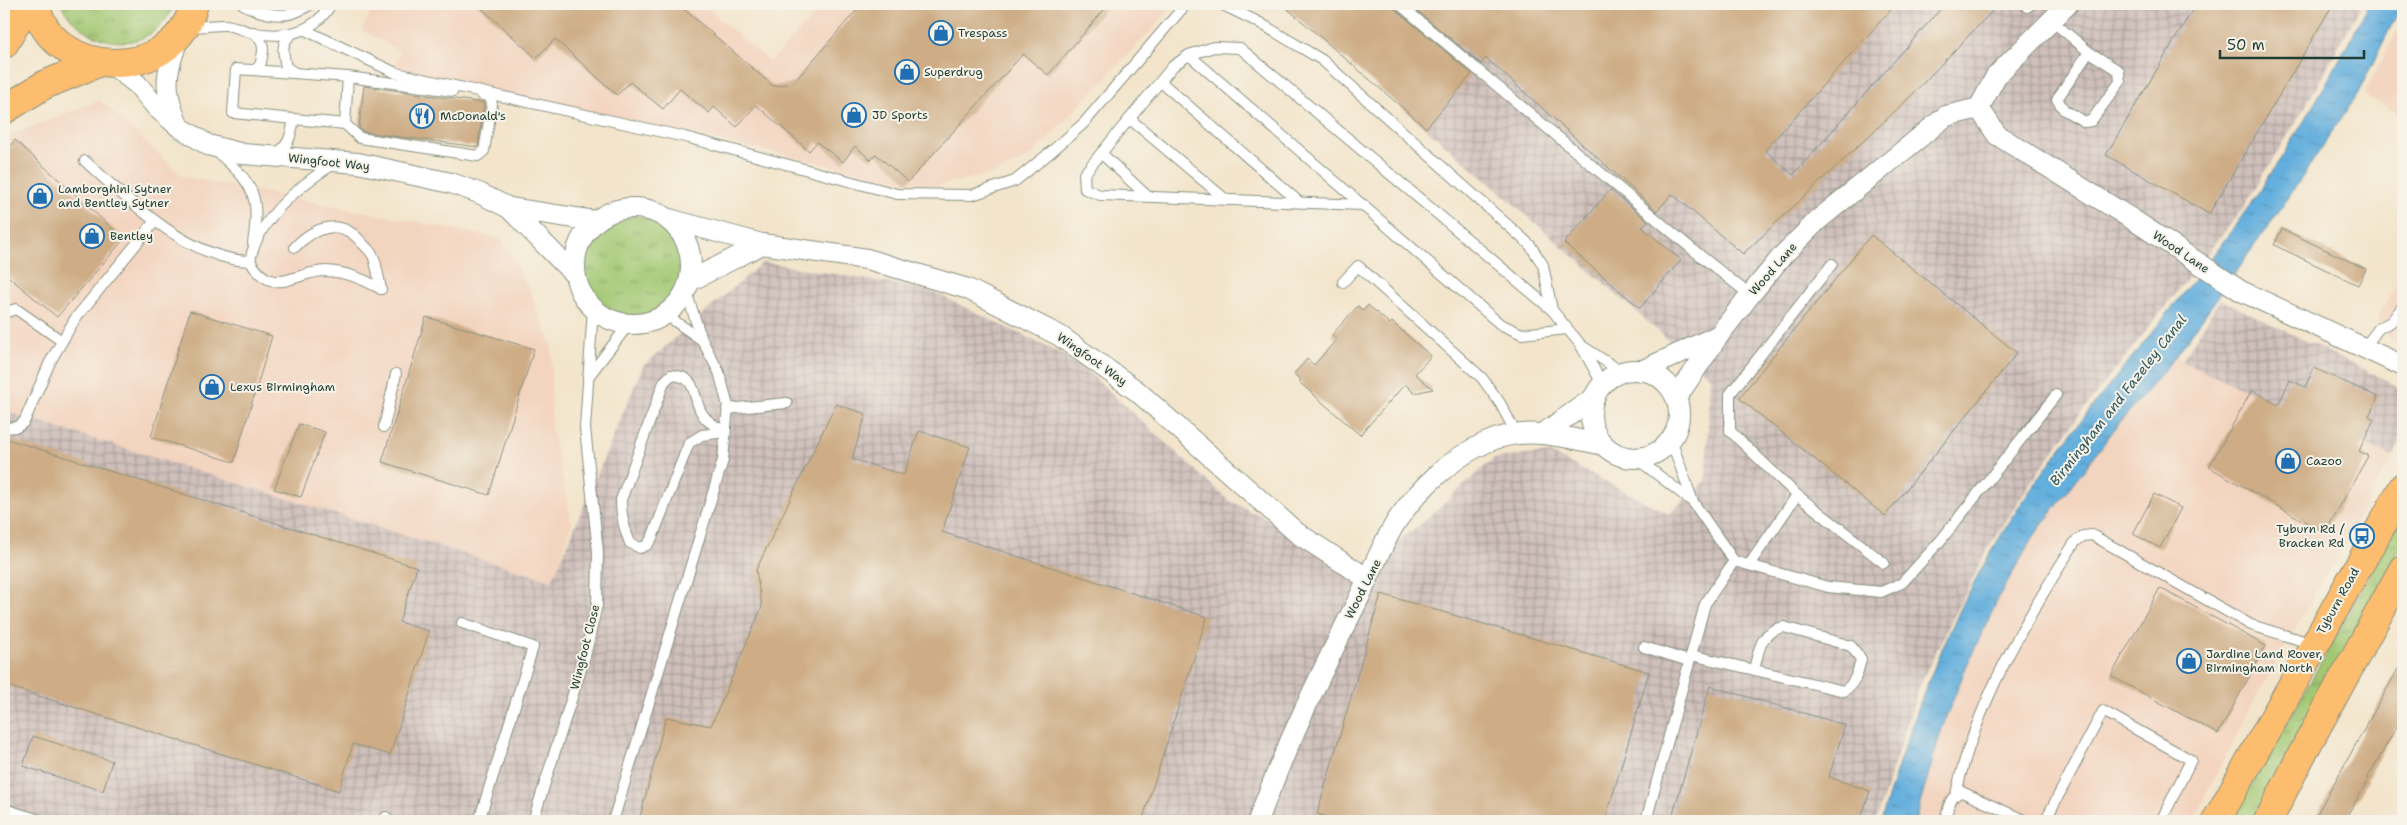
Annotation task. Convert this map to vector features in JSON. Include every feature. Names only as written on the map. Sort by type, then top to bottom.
[{"type":"main road","points":[[4,44],[21,15],[25,4]]},
{"type":"main road","points":[[35,4],[46,27],[65,47],[78,54],[105,62],[127,63],[155,54],[186,22]]},
{"type":"main road","points":[[4,110],[44,85],[105,62]]},
{"type":"main road","name":"Tyburn Road","points":[[2216,821],[2403,487]]},
{"type":"main road","points":[[2268,821],[2301,756],[2403,569]]},
{"type":"street","points":[[1979,108],[1996,76],[2059,9]]},
{"type":"street","points":[[178,126],[169,102],[167,70],[186,22]]},
{"type":"street","name":"Wingfoot Way","points":[[105,62],[137,84],[157,108],[178,126],[208,145],[243,154],[358,163],[451,183],[479,193],[509,208],[595,221]]},
{"type":"street","name":"Wood Lane","points":[[1676,398],[1719,335],[1750,295],[1783,255],[1818,220],[1946,116],[1979,108],[1997,135],[2136,221],[2184,255],[2241,290],[2403,366]]},
{"type":"street","points":[[632,207],[651,210],[669,219],[681,231],[689,247],[692,264],[688,286],[678,304],[666,315],[648,323],[628,324],[609,320],[592,308],[581,293],[575,275],[576,255],[582,236],[595,221],[612,211],[632,207]]},
{"type":"street","name":"Wingfoot Way","points":[[509,208],[575,275]]},
{"type":"street","name":"Wingfoot Way","points":[[669,219],[762,244],[867,259],[968,289],[1060,336],[1137,391],[1297,533],[1368,580]]},
{"type":"street","points":[[688,286],[762,244]]},
{"type":"street","name":"Wood Lane","points":[[1632,372],[1719,335]]},
{"type":"street","points":[[1544,433],[1599,391],[1632,372],[1656,376],[1668,385],[1676,398],[1678,420],[1671,440],[1655,453],[1636,458],[1619,455],[1604,445],[1596,435],[1592,422],[1592,410],[1599,391]]},
{"type":"street","name":"Wood Lane","points":[[1258,821],[1271,785],[1320,675],[1398,520],[1426,486],[1460,457],[1486,442],[1516,434],[1544,433],[1604,445]]},
{"type":"lane","points":[[243,4],[270,14],[293,14],[311,4]]},
{"type":"lane","points":[[296,73],[286,67],[283,45],[287,38],[305,30],[326,12],[331,4]]},
{"type":"lane","points":[[305,30],[396,73],[685,137],[897,194],[972,195],[1015,181],[1084,123],[1186,4]]},
{"type":"lane","points":[[1221,4],[1260,23],[1322,60],[1530,245],[1543,265],[1552,310]]},
{"type":"lane","points":[[1399,4],[1684,243],[1750,295]]},
{"type":"lane","points":[[2059,9],[2089,52],[2119,71],[2120,82],[2092,121],[2084,122],[2064,110],[2057,99],[2089,52]]},
{"type":"lane","points":[[186,22],[225,25],[253,32],[293,34]]},
{"type":"lane","points":[[253,32],[261,39],[264,46],[260,66],[254,70]]},
{"type":"lane","points":[[1364,205],[1224,198],[1100,195],[1085,189],[1084,174],[1173,66],[1189,55],[1214,47],[1240,48],[1552,310],[1580,344],[1632,372]]},
{"type":"lane","points":[[1189,55],[1500,324],[1522,334],[1567,330]]},
{"type":"lane","points":[[236,69],[254,70],[348,77],[482,95],[490,98],[492,104],[484,151],[478,156],[360,138],[345,124],[232,113],[236,69]]},
{"type":"lane","points":[[345,124],[348,77]]},
{"type":"lane","points":[[1160,82],[1299,202]]},
{"type":"lane","points":[[270,156],[286,147],[291,138],[294,119]]},
{"type":"lane","points":[[1130,119],[1224,198]]},
{"type":"lane","points":[[208,145],[233,166],[249,186],[257,213],[250,261],[258,274],[270,281],[284,282],[324,271],[346,274],[366,280],[381,289],[374,256],[356,235],[341,228],[322,228],[306,235],[295,247]]},
{"type":"lane","points":[[1101,153],[1147,196]]},
{"type":"lane","points":[[85,161],[163,228],[215,254],[236,261],[250,261]]},
{"type":"lane","points":[[253,246],[282,204],[303,183],[336,162]]},
{"type":"lane","points":[[4,428],[17,427],[24,422],[50,362],[75,319],[155,221]]},
{"type":"lane","points":[[1832,264],[1730,394],[1730,432],[1797,495],[1884,563]]},
{"type":"lane","points":[[1343,282],[1358,266],[1482,378],[1500,403],[1516,434]]},
{"type":"lane","points":[[613,821],[723,460],[727,409],[719,372],[702,340],[688,286]]},
{"type":"lane","points":[[2364,348],[2379,328],[2390,322],[2403,306]]},
{"type":"lane","name":"Wingfoot Close","points":[[533,821],[585,656],[597,605],[598,552],[585,428],[592,308]]},
{"type":"lane","points":[[4,313],[16,309],[62,342]]},
{"type":"lane","points":[[666,315],[702,340]]},
{"type":"lane","points":[[588,377],[628,324]]},
{"type":"lane","points":[[1580,344],[1599,391]]},
{"type":"lane","points":[[384,427],[396,374]]},
{"type":"lane","points":[[671,375],[680,376],[688,380],[695,391],[702,414],[710,423],[725,432],[694,438],[689,443],[652,538],[647,545],[640,548],[630,544],[623,525],[621,500],[666,378],[671,375]]},
{"type":"lane","points":[[1671,440],[1693,502],[1734,561],[1828,587],[1882,592],[1902,583],[1941,540],[2056,395]]},
{"type":"lane","points":[[727,409],[787,403]]},
{"type":"lane","points":[[1636,458],[1693,502]]},
{"type":"lane","points":[[1749,565],[1797,495]]},
{"type":"lane","points":[[1945,821],[1956,794],[1962,766],[1980,718],[2031,611],[2075,542],[2083,536],[2092,535],[2251,625],[2314,644]]},
{"type":"lane","points":[[1646,821],[1705,604],[1734,561]]},
{"type":"lane","points":[[462,623],[533,647],[479,821]]},
{"type":"lane","points":[[1644,647],[1844,691],[1851,686],[1857,675],[1861,659],[1851,646],[1784,627],[1772,629],[1765,636],[1758,650],[1754,670]]},
{"type":"lane","points":[[2045,821],[2103,711],[2191,760],[2161,821]]},
{"type":"lane","points":[[1956,794],[1962,792],[2026,821],[2032,821]]},
{"type":"lane","points":[[4,809],[43,821]]},
{"type":"shaded area","points":[[375,4],[702,4],[770,62],[825,4],[1176,4],[1033,154],[998,173],[930,187],[393,69],[400,51],[362,30]]},
{"type":"shaded area","points":[[1282,4],[2362,4],[2308,102],[2241,211],[2077,418],[2029,485],[1985,554],[1920,684],[1876,821],[4,821],[4,411],[552,581],[643,366],[763,262],[929,290],[1076,361],[1228,500],[1363,565],[1418,527],[1494,458],[1550,453],[1669,514],[1706,481],[1710,377],[1545,231]]},
{"type":"shaded area","points":[[2403,20],[2403,117],[2364,94]]},
{"type":"shaded area","points":[[100,100],[182,176],[502,239],[530,291],[552,347],[551,427],[572,523],[553,582],[4,411],[4,138]]},
{"type":"shaded area","points":[[2403,274],[2403,346],[2391,341],[2377,318]]},
{"type":"shaded area","points":[[2220,299],[2390,382],[2402,390],[2403,438],[2393,457],[2182,361]]},
{"type":"shaded area","points":[[2175,357],[2393,457],[2249,710],[2193,821],[1915,821],[1942,728],[1967,665],[1999,597],[2034,536],[2117,426]]},
{"type":"green space","points":[[61,4],[174,4],[164,21],[151,33],[136,40],[119,42],[102,39],[86,31],[72,20]]},
{"type":"green space","points":[[633,216],[652,219],[669,230],[680,247],[683,266],[680,285],[669,302],[652,313],[633,316],[614,313],[597,302],[586,285],[583,266],[586,247],[597,230],[614,219]]},
{"type":"green space","points":[[2403,516],[2403,540],[2359,633],[2256,821],[2232,821]]},
{"type":"water","name":"Birmingham and Fazeley Canal","points":[[2369,4],[2402,4],[2358,93],[2289,197],[2175,357],[2117,426],[2034,536],[1999,597],[1967,665],[1942,728],[1915,821],[1881,821],[1905,745],[1933,671],[1966,598],[2005,529],[2086,414],[2204,267],[2270,176],[2305,120]]},
{"type":"building","points":[[477,4],[678,4],[773,86],[793,83],[862,4],[1109,4],[1048,75],[1023,54],[908,182],[876,154],[871,160],[855,146],[843,162],[817,142],[809,151],[756,105],[737,127],[714,107],[709,113],[680,89],[663,109],[630,82],[617,95],[555,39],[536,58]]},
{"type":"building","points":[[1282,4],[1392,4],[1395,9],[1472,74],[1426,128]]},
{"type":"building","points":[[1409,4],[1896,4],[1765,150],[1793,175],[1945,4],[1999,4],[1906,101],[1743,254],[1672,194],[1657,211],[1486,58],[1481,64]]},
{"type":"building","points":[[2196,4],[2333,4],[2209,214],[2106,155]]},
{"type":"building","name":"McDonald's","points":[[364,86],[484,103],[478,147],[363,132],[359,127]]},
{"type":"building","name":"Lamborghini Sytner and Bentley Sytner","points":[[15,140],[124,239],[57,317],[4,273],[4,153]]},
{"type":"building","points":[[1610,190],[1648,221],[1642,227],[1681,260],[1640,308],[1564,243]]},
{"type":"building","points":[[2282,229],[2366,269],[2358,285],[2274,245]]},
{"type":"building","points":[[1871,235],[2017,353],[1885,516],[1739,398]]},
{"type":"building","points":[[1368,305],[1390,324],[1392,322],[1431,356],[1415,374],[1433,389],[1414,393],[1405,384],[1360,435],[1299,382],[1301,380],[1294,374],[1307,359],[1314,365],[1337,339],[1332,335],[1346,319],[1358,306],[1363,311]]},
{"type":"building","name":"Lexus Birmingham","points":[[190,311],[272,336],[234,462],[151,437]]},
{"type":"building","points":[[426,317],[534,349],[489,495],[382,462]]},
{"type":"building","name":"Cazoo","points":[[2314,368],[2378,397],[2369,416],[2374,419],[2359,451],[2368,456],[2325,533],[2209,467],[2252,390],[2278,405],[2290,380],[2305,387]]},
{"type":"building","points":[[836,404],[866,414],[852,459],[904,475],[919,431],[970,447],[942,532],[1207,617],[1142,821],[639,821],[666,717],[711,726],[762,607],[756,570]]},
{"type":"building","points":[[299,424],[325,432],[301,497],[274,489]]},
{"type":"building","points":[[4,438],[417,567],[399,622],[429,631],[390,755],[353,744],[339,791],[4,685]]},
{"type":"building","points":[[2154,494],[2181,508],[2160,548],[2133,534]]},
{"type":"building","name":"Jardine Land Rover, Birmingham North","points":[[2160,588],[2266,646],[2218,734],[2111,676]]},
{"type":"building","points":[[1381,594],[1649,672],[1605,821],[1342,821],[1317,814]]},
{"type":"building","points":[[2403,660],[2403,716],[2368,780],[2344,821],[2313,821]]},
{"type":"building","points":[[1710,686],[1845,725],[1829,777],[1870,791],[1860,821],[1671,821]]},
{"type":"building","points":[[33,736],[112,761],[103,791],[23,766]]},
{"type":"place","name":"Trespass","points":[[941,33]]},
{"type":"place","name":"Superdrug","points":[[907,72]]},
{"type":"place","name":"JD Sports","points":[[854,115]]},
{"type":"place","name":"McDonald's","points":[[422,116]]},
{"type":"place","name":"Lamborghini Sytner and Bentley Sytner","points":[[40,196]]},
{"type":"place","name":"Bentley","points":[[92,236]]},
{"type":"place","name":"Lexus Birmingham","points":[[212,387]]},
{"type":"place","name":"Cazoo","points":[[2288,461]]},
{"type":"place","name":"Tyburn Rd / Bracken Rd","points":[[2362,536]]},
{"type":"place","name":"Jardine Land Rover, Birmingham North","points":[[2189,661]]}]
